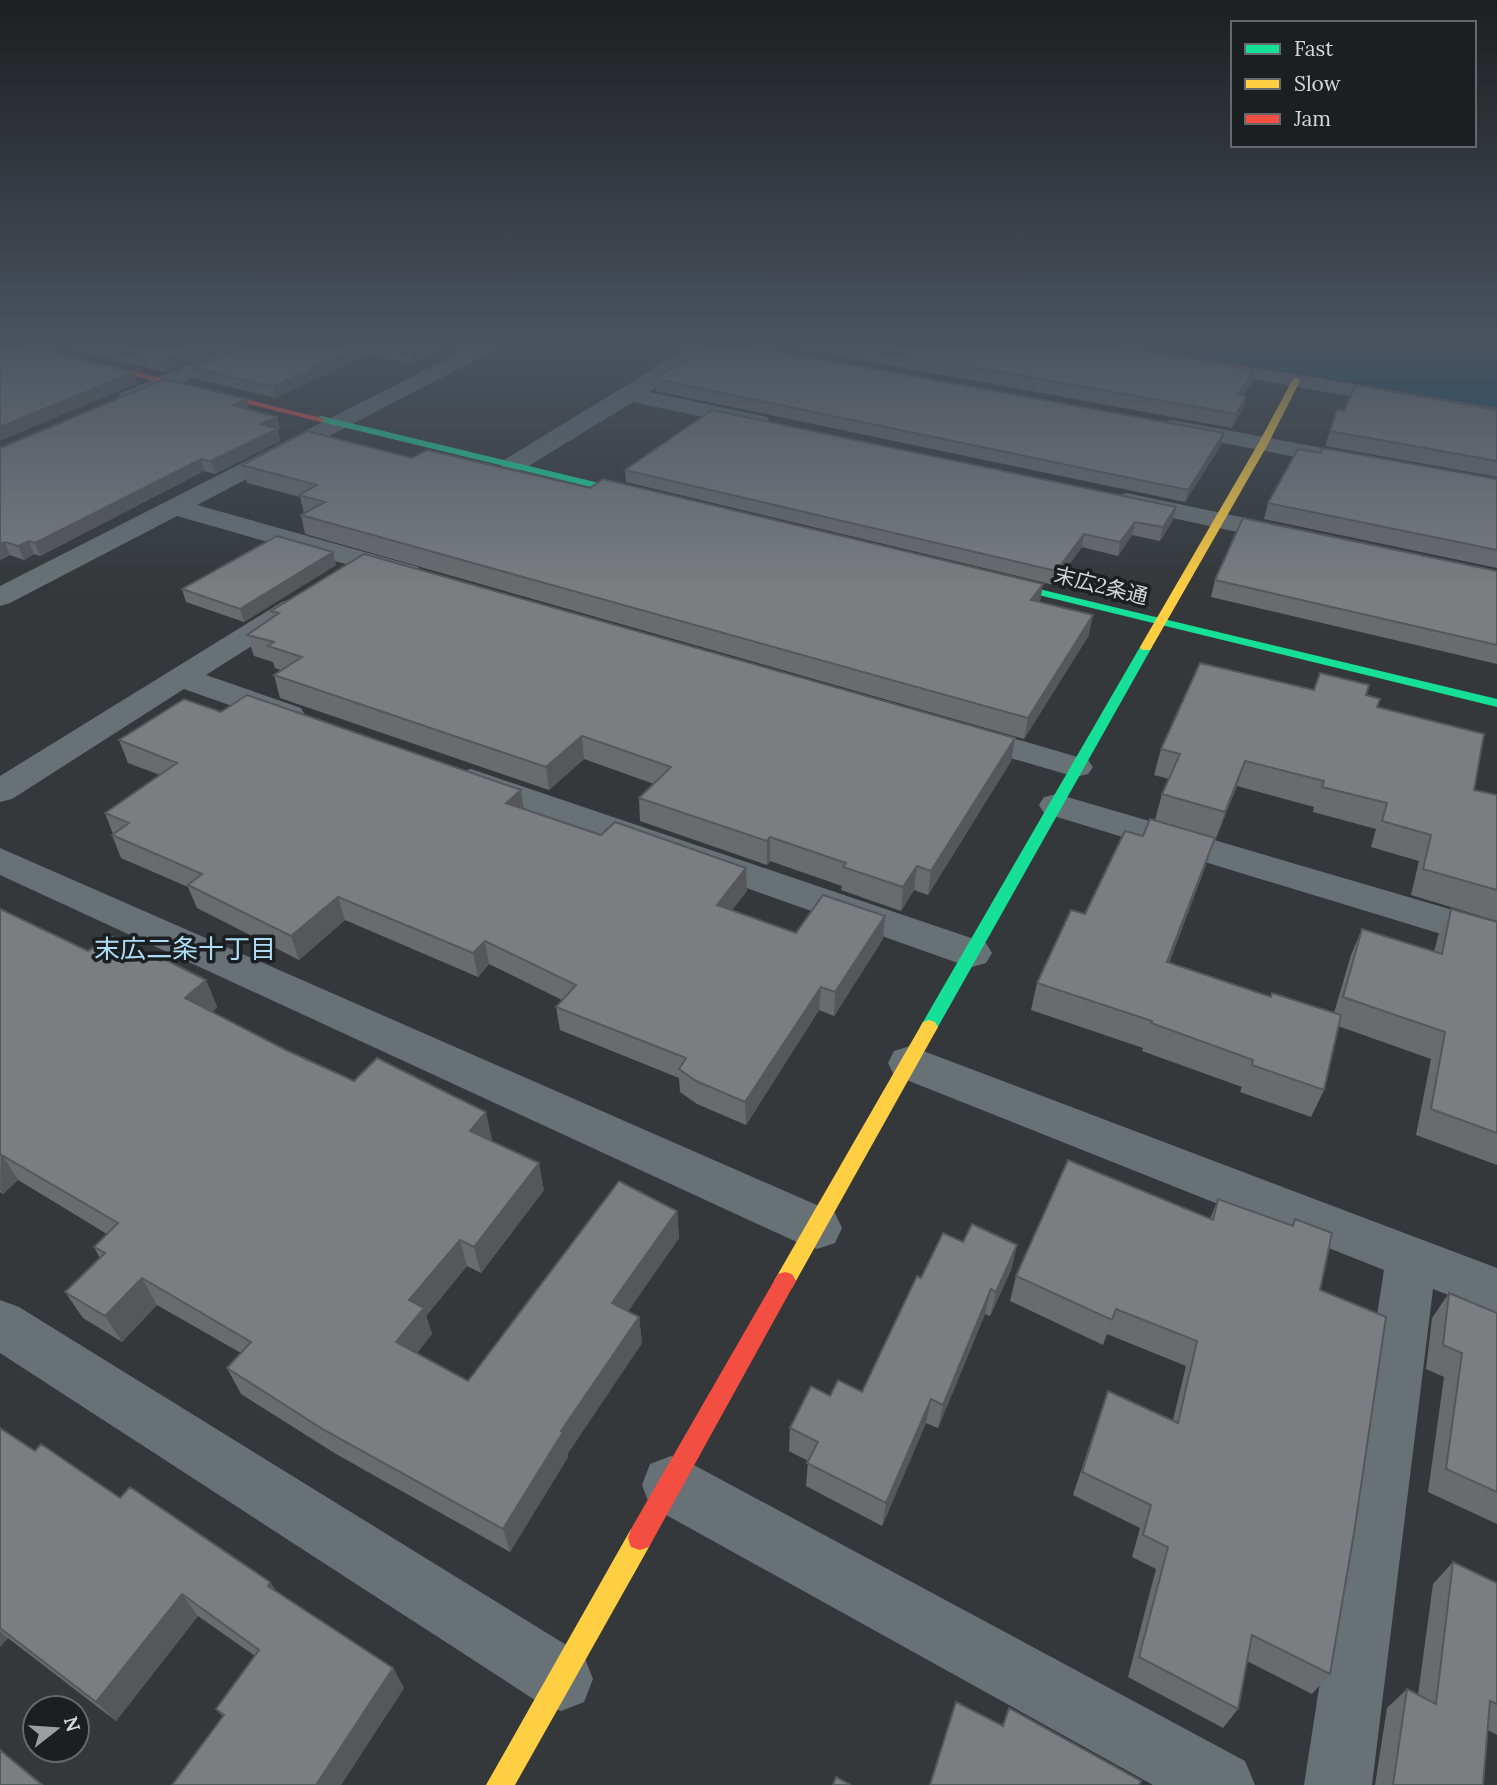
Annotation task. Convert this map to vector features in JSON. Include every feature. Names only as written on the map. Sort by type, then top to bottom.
[{"type":"street","points":[[0,597],[333,424]]},
{"type":"street","points":[[341,424],[661,501]]},
{"type":"street","points":[[513,465],[582,424]]},
{"type":"street","points":[[768,424],[781,427]]},
{"type":"street","points":[[1158,424],[1373,464]]},
{"type":"street","points":[[500,1785],[1076,766],[1273,424]]},
{"type":"street","points":[[1108,497],[1311,540]]},
{"type":"street","points":[[174,507],[433,580]]},
{"type":"street","points":[[0,791],[366,561]]},
{"type":"street","name":"末広2条通","points":[[971,576],[1497,703]]},
{"type":"street","points":[[183,678],[314,724]]},
{"type":"street","points":[[942,728],[1076,766]]},
{"type":"street","points":[[446,770],[972,953]]},
{"type":"street","points":[[1056,805],[1497,937]]},
{"type":"street","points":[[0,860],[817,1227]]},
{"type":"street","points":[[910,1063],[1497,1291]]},
{"type":"street","points":[[1338,1785],[1410,1258]]},
{"type":"street","points":[[0,1324],[561,1679]]},
{"type":"street","points":[[671,1485],[1221,1785]]},
{"type":"building","points":[[57,424],[262,424],[277,429],[211,461],[201,459],[35,543],[29,541],[18,546],[5,542],[0,544],[0,448]]},
{"type":"building","points":[[691,424],[780,424],[1176,507],[1163,527],[1135,522],[1120,542],[1084,534],[1056,571],[625,470]]},
{"type":"building","points":[[873,424],[1177,424],[1224,433],[1188,490]]},
{"type":"building","points":[[1332,424],[1497,424],[1497,461],[1330,431]]},
{"type":"building","points":[[307,431],[412,458],[427,450],[590,488],[603,479],[1043,584],[1031,600],[1093,615],[1028,718],[301,515],[325,502],[299,495],[317,485],[242,465]]},
{"type":"building","points":[[1323,448],[1497,479],[1497,550],[1268,503],[1298,449],[1321,453]]},
{"type":"building","points":[[1243,518],[1497,571],[1497,645],[1215,580]]},
{"type":"building","points":[[277,536],[333,552],[240,609],[182,589]]},
{"type":"building","points":[[364,554],[1015,738],[931,871],[917,866],[903,887],[843,867],[846,863],[770,837],[767,841],[639,798],[671,767],[582,736],[546,767],[274,675],[302,657],[268,646],[274,642],[247,635],[279,613],[271,611]]},
{"type":"building","points":[[1200,663],[1314,690],[1320,673],[1369,685],[1366,695],[1380,699],[1377,707],[1484,734],[1474,790],[1497,795],[1497,890],[1423,869],[1431,835],[1382,821],[1387,803],[1322,787],[1324,781],[1245,761],[1225,812],[1162,794],[1180,754],[1161,749]]},
{"type":"building","points":[[247,695],[521,790],[506,803],[601,835],[615,822],[746,868],[717,905],[796,933],[823,895],[885,916],[835,992],[821,987],[745,1102],[696,1081],[679,1069],[686,1058],[556,1007],[576,985],[485,941],[473,953],[338,897],[291,936],[188,885],[202,874],[112,835],[129,823],[105,813],[177,763],[119,740],[184,699],[221,712]]},
{"type":"building","points":[[1150,819],[1215,838],[1167,962],[1271,997],[1272,993],[1341,1015],[1324,1090],[1252,1065],[1253,1060],[1151,1023],[1152,1021],[1037,983],[1071,910],[1085,914],[1125,831],[1143,836]]},
{"type":"building","points":[[0,909],[88,951],[110,936],[161,961],[164,959],[206,980],[185,998],[286,1050],[354,1081],[377,1058],[486,1112],[470,1131],[539,1163],[474,1247],[460,1240],[409,1300],[424,1308],[396,1342],[468,1381],[619,1181],[677,1211],[612,1303],[639,1317],[561,1431],[563,1432],[503,1529],[324,1430],[227,1368],[251,1342],[142,1278],[105,1316],[65,1292],[105,1253],[94,1247],[118,1223],[0,1154]]},
{"type":"building","points":[[1451,909],[1497,922],[1497,1133],[1431,1109],[1445,1032],[1343,997],[1362,929],[1442,954]]},
{"type":"building","points":[[1068,1160],[1213,1220],[1218,1199],[1293,1226],[1295,1219],[1332,1233],[1320,1290],[1386,1317],[1330,1674],[1252,1635],[1238,1709],[1139,1657],[1168,1547],[1143,1535],[1151,1505],[1082,1472],[1108,1391],[1178,1423],[1197,1341],[1116,1309],[1112,1320],[1016,1276]]},
{"type":"building","points":[[972,1224],[1017,1245],[996,1292],[991,1289],[943,1405],[931,1399],[886,1503],[807,1463],[818,1442],[790,1428],[811,1386],[830,1396],[838,1380],[862,1392],[917,1276],[921,1278],[943,1233],[963,1242]]},
{"type":"building","points":[[1449,1293],[1497,1313],[1497,1492],[1446,1469],[1462,1353],[1443,1345]]},
{"type":"building","points":[[0,1428],[35,1451],[41,1444],[120,1498],[130,1487],[270,1582],[268,1586],[393,1668],[316,1785],[172,1785],[224,1715],[216,1709],[259,1650],[182,1594],[96,1702],[91,1698],[91,1694],[86,1694],[0,1628]]},
{"type":"building","points":[[1453,1562],[1497,1583],[1497,1704],[1490,1701],[1483,1785],[1393,1785],[1407,1689],[1436,1704]]},
{"type":"building","points":[[956,1702],[1003,1726],[1009,1708],[1141,1781],[1139,1785],[930,1785]]},
{"type":"building","points":[[0,1750],[42,1785],[0,1785]]},
{"type":"building","points":[[836,1777],[851,1785],[833,1785]]},
{"type":"traffic: fast","points":[[343,424],[645,497]]},
{"type":"traffic: fast","points":[[989,580],[1497,703]]},
{"type":"traffic: fast","points":[[929,1027],[1146,647]]},
{"type":"traffic: slow","points":[[1146,647],[1273,424]]},
{"type":"traffic: slow","points":[[785,1281],[929,1027]]},
{"type":"traffic: slow","points":[[500,1785],[640,1538]]},
{"type":"traffic: jam","points":[[640,1538],[785,1281]]},
{"type":"district","name":"末広二条十丁目","points":[[185,949]]}]
